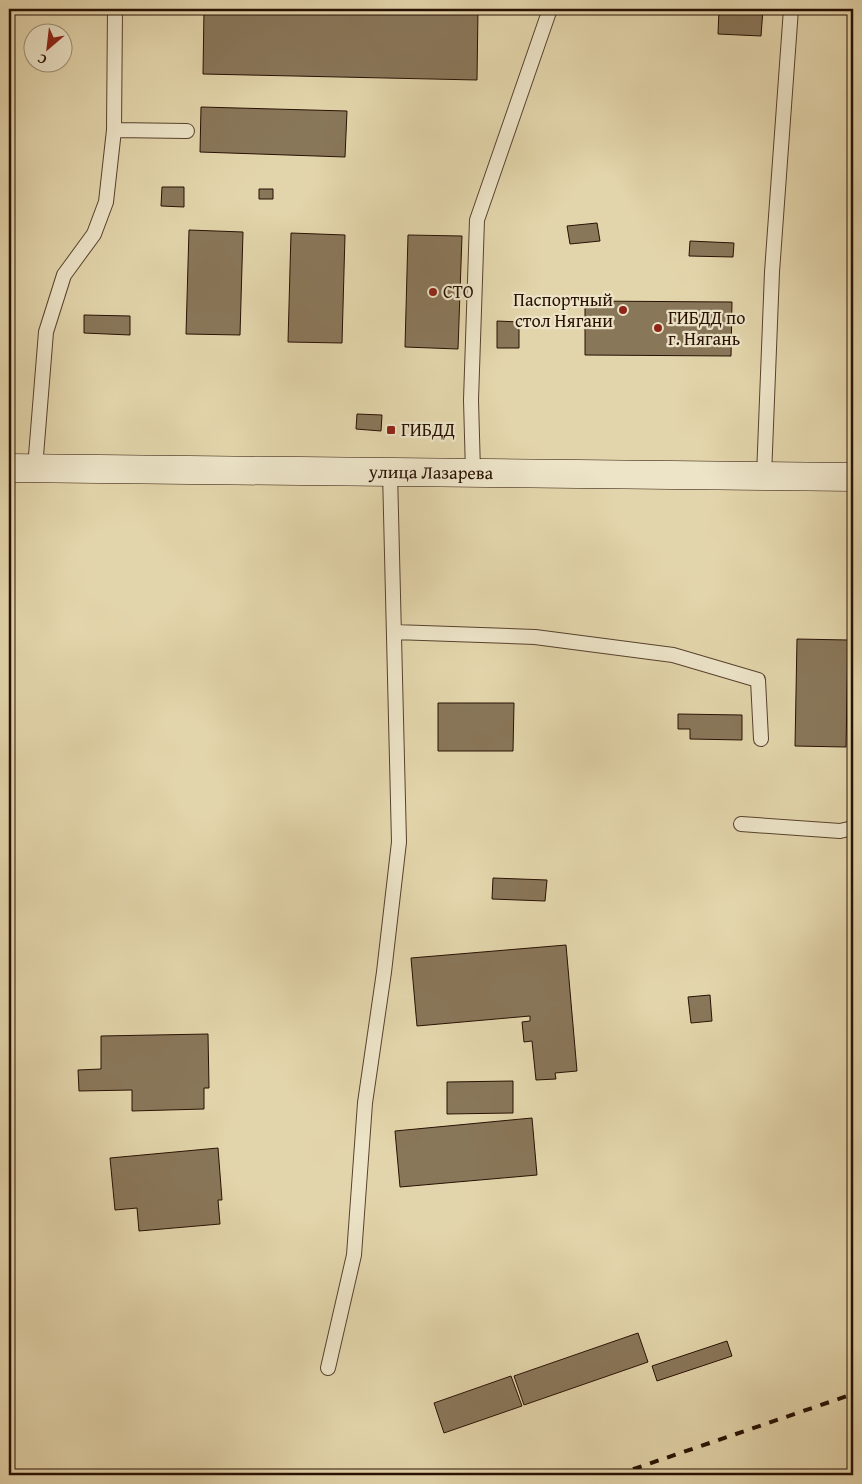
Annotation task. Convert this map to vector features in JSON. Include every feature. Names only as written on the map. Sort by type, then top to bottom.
[{"type":"main road","name":"улица Лазарева","points":[[22,468],[853,477]]},
{"type":"lane","points":[[22,468],[46,332],[64,276],[94,234],[106,202],[114,130],[115,9]]},
{"type":"lane","points":[[473,472],[471,400],[477,220],[550,9]]},
{"type":"lane","points":[[764,476],[772,272],[791,9]]},
{"type":"lane","points":[[114,130],[187,131]]},
{"type":"lane","points":[[328,1368],[354,1255],[365,1103],[384,972],[399,842],[390,472]]},
{"type":"lane","points":[[394,632],[535,637],[673,655],[758,680],[760,739]]},
{"type":"lane","points":[[741,824],[840,831],[853,828]]},
{"type":"building","points":[[204,9],[478,9],[477,80],[203,74]]},
{"type":"building","points":[[719,9],[763,9],[761,36],[718,34]]},
{"type":"building","points":[[201,107],[347,111],[345,157],[200,152]]},
{"type":"building","points":[[162,187],[184,187],[184,207],[161,206]]},
{"type":"building","points":[[259,189],[273,189],[273,199],[259,199]]},
{"type":"building","points":[[597,223],[600,241],[570,244],[567,226]]},
{"type":"building","points":[[189,230],[243,232],[240,335],[186,334]]},
{"type":"building","points":[[291,233],[345,235],[342,343],[288,342]]},
{"type":"building","name":"СТО","points":[[408,235],[462,236],[458,349],[405,347]]},
{"type":"building","points":[[690,241],[734,243],[733,257],[689,256]]},
{"type":"building","name":"ГИБДД по г. Нягань","points":[[585,301],[732,302],[731,356],[585,355]]},
{"type":"building","points":[[84,315],[130,316],[130,335],[84,333]]},
{"type":"building","points":[[497,321],[519,322],[519,348],[497,348]]},
{"type":"building","points":[[357,414],[382,415],[381,431],[356,429]]},
{"type":"building","points":[[797,639],[848,640],[846,747],[795,746]]},
{"type":"building","points":[[438,703],[514,703],[513,751],[438,751]]},
{"type":"building","points":[[678,714],[742,715],[742,740],[690,739],[690,729],[678,729]]},
{"type":"building","points":[[493,878],[547,880],[545,901],[492,899]]},
{"type":"building","points":[[566,945],[577,1071],[555,1073],[556,1079],[536,1080],[532,1041],[524,1042],[522,1022],[530,1021],[530,1016],[417,1026],[411,958]]},
{"type":"building","points":[[710,995],[712,1021],[691,1023],[688,997]]},
{"type":"building","points":[[208,1034],[209,1088],[204,1088],[204,1109],[132,1111],[132,1090],[79,1091],[78,1070],[101,1069],[101,1036]]},
{"type":"building","points":[[513,1081],[513,1113],[447,1114],[447,1082]]},
{"type":"building","points":[[532,1118],[537,1175],[400,1187],[395,1131]]},
{"type":"building","points":[[218,1148],[222,1200],[218,1200],[220,1224],[139,1231],[137,1208],[115,1210],[110,1158]]},
{"type":"building","points":[[638,1333],[648,1362],[524,1405],[514,1376]]},
{"type":"building","points":[[727,1341],[732,1356],[657,1381],[652,1366]]},
{"type":"building","points":[[511,1376],[522,1406],[444,1433],[434,1403]]},
{"type":"railway","points":[[616,1475],[853,1394]]},
{"type":"place","name":"СТО","points":[[433,292]]},
{"type":"place","name":"Паспортный стол Нягани","points":[[623,310]]},
{"type":"place","name":"ГИБДД по г. Нягань","points":[[658,328]]},
{"type":"place","name":"ГИБДД","points":[[391,430]]}]
